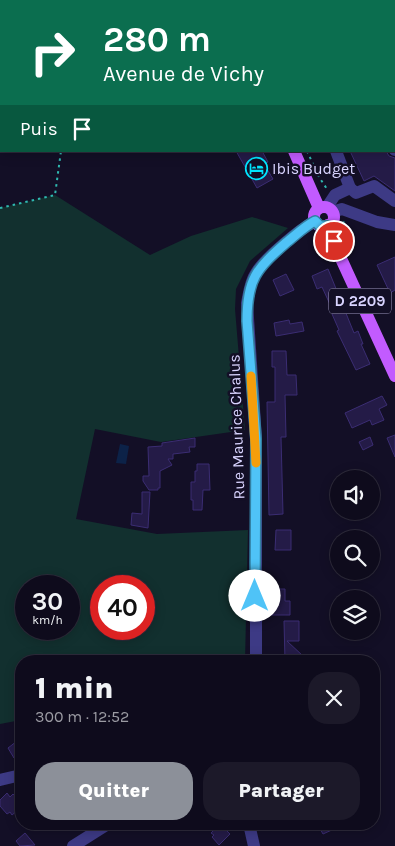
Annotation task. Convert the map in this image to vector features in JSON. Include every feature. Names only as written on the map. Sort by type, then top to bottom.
[{"type":"main road","points":[[295,152],[328,206],[333,220],[328,226],[320,226],[315,221],[314,213],[328,206]]},
{"type":"main road","name":"D 2209","points":[[328,226],[395,376]]},
{"type":"street","points":[[336,152],[350,188],[356,193],[374,186],[395,201]]},
{"type":"street","points":[[328,206],[350,188]]},
{"type":"street","points":[[328,206],[394,227]]},
{"type":"street","name":"Rue Maurice Chalus","points":[[256,655],[256,439],[247,303],[249,289],[256,273],[266,260],[315,221]]},
{"type":"street","points":[[0,780],[15,776]]},
{"type":"street","points":[[73,846],[98,830]]},
{"type":"street","points":[[250,830],[254,846]]},
{"type":"path","points":[[0,208],[55,195],[61,152]]},
{"type":"path","points":[[307,152],[328,206]]},
{"type":"green space","points":[[55,195],[150,255],[191,236],[252,217],[288,228],[250,261],[236,289],[235,309],[245,430],[161,442],[95,429],[76,519],[157,534],[248,530],[245,655],[15,655],[15,721],[0,724],[0,208]]},
{"type":"water","points":[[120,444],[129,446],[126,464],[116,463]]},
{"type":"building","name":"Ibis Budget","points":[[237,152],[263,152],[268,162],[264,164],[273,179],[257,188]]},
{"type":"building","points":[[350,152],[387,152],[389,156],[395,158],[395,191],[374,176],[364,181]]},
{"type":"building","points":[[395,257],[395,290],[390,293],[377,265]]},
{"type":"building","points":[[328,269],[354,333],[358,331],[363,344],[361,344],[370,364],[356,370],[337,331],[339,330],[332,314],[334,313],[322,287],[317,289],[312,276]]},
{"type":"building","points":[[286,274],[294,290],[280,296],[273,280]]},
{"type":"building","points":[[289,320],[290,324],[302,322],[304,331],[276,336],[274,323]]},
{"type":"building","points":[[272,351],[286,351],[287,375],[296,375],[297,395],[285,395],[286,437],[281,437],[283,514],[269,515],[267,402],[275,402],[275,367],[272,367]]},
{"type":"building","points":[[382,396],[387,405],[379,409],[384,420],[372,425],[370,420],[352,428],[345,413]]},
{"type":"building","points":[[395,435],[395,457],[387,438]]},
{"type":"building","points":[[370,437],[373,445],[363,450],[359,442]]},
{"type":"building","points":[[195,438],[195,447],[189,447],[190,452],[173,454],[173,459],[168,459],[172,465],[160,471],[160,488],[158,490],[149,490],[143,481],[143,476],[149,476],[148,447],[162,446],[162,443]]},
{"type":"building","points":[[197,464],[209,464],[210,490],[203,490],[202,510],[193,510],[193,500],[191,500],[191,482],[195,482]]},
{"type":"building","points":[[142,492],[150,492],[148,528],[131,525],[132,513],[142,514]]},
{"type":"building","points":[[276,530],[291,530],[291,550],[275,550]]},
{"type":"building","points":[[270,589],[285,589],[285,601],[290,601],[290,615],[270,615]]},
{"type":"building","points":[[284,621],[299,621],[299,641],[287,641],[302,655],[285,655]]},
{"type":"building","points":[[15,743],[14,758],[8,748]]},
{"type":"building","points":[[7,793],[10,797],[13,794],[15,796],[15,812],[12,815],[10,812],[7,814],[0,806],[0,800]]},
{"type":"building","points":[[214,830],[226,830],[230,834],[219,845],[211,833]]},
{"type":"building","points":[[321,830],[332,830],[323,834]]},
{"type":"building","points":[[25,833],[35,845],[20,846],[16,841]]},
{"type":"slow traffic","points":[[251,376],[256,463]]},
{"type":"place","name":"Ibis Budget","points":[[256,168]]},
{"type":"route","points":[[255,596],[256,439],[247,321],[249,289],[256,273],[266,260],[311,222],[315,221],[320,226],[328,226],[334,241]]}]
